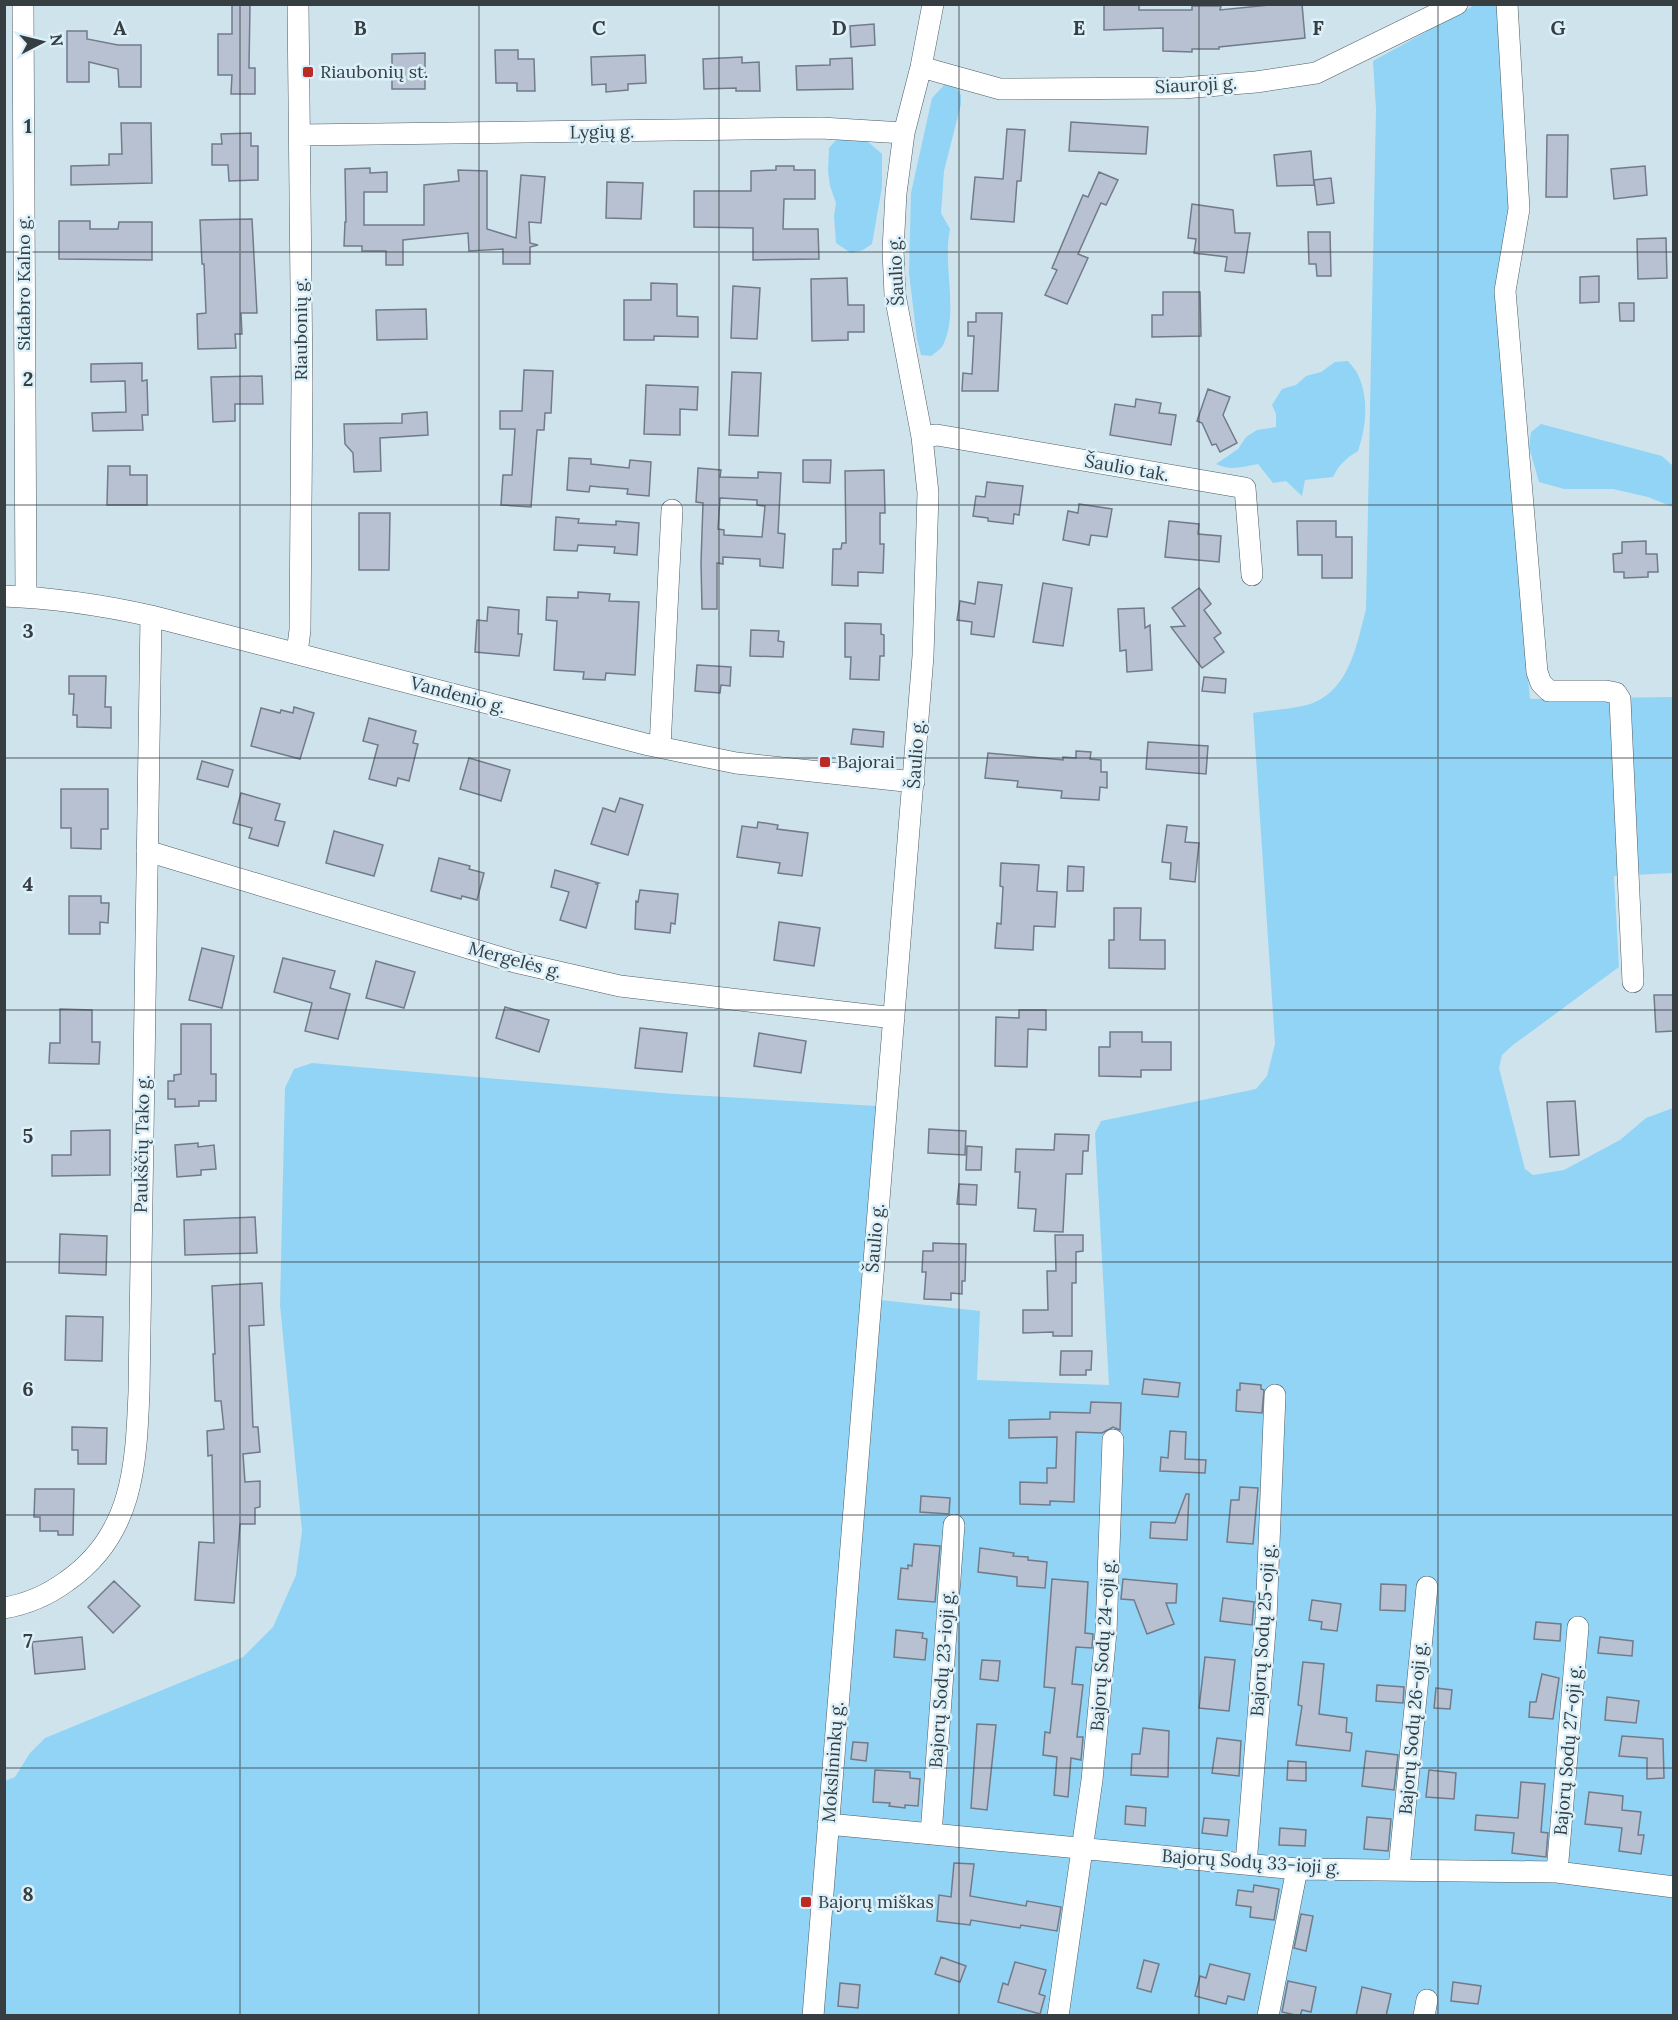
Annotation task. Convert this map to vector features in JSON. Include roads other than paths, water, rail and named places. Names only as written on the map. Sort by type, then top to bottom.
[{"type":"street","name":"Sidabro Kalno g.","points":[[22,4],[26,597]]},
{"type":"street","name":"Riaubonių g.","points":[[297,653],[300,630],[301,531],[298,4]]},
{"type":"street","name":"Šaulio g.","points":[[852,1508],[914,782],[927,568],[928,493],[922,437],[895,295],[893,250],[896,193],[904,133],[921,67],[933,4]]},
{"type":"street","name":"Siauroji g.","points":[[921,67],[1000,89],[1183,88],[1266,81],[1316,74],[1457,4]]},
{"type":"street","points":[[1507,4],[1519,209],[1505,291],[1537,672],[1541,683],[1550,691],[1606,691],[1616,693],[1620,699],[1633,982]]},
{"type":"street","name":"Lygių g.","points":[[300,135],[821,128],[904,133]]},
{"type":"street","name":"Šaulio tak.","points":[[922,437],[937,435],[1245,488],[1252,575]]},
{"type":"street","points":[[660,747],[672,510]]},
{"type":"street","name":"Vandenio g.","points":[[4,596],[91,603],[151,616],[660,747],[736,763],[914,782]]},
{"type":"street","name":"Paukščių Tako g.","points":[[4,1608],[39,1599],[81,1572],[96,1556],[117,1526],[135,1463],[139,1392],[151,616]]},
{"type":"street","name":"Mergelės g.","points":[[147,851],[515,962],[620,986],[894,1018]]},
{"type":"street","name":"Bajorų Sodų 25-oji g.","points":[[1246,1864],[1266,1618],[1275,1395]]},
{"type":"street","name":"Bajorų Sodų 24-oji g.","points":[[1058,2016],[1092,1780],[1106,1632],[1113,1440]]},
{"type":"street","name":"Mokslininkų g.","points":[[813,2016],[852,1508]]},
{"type":"street","name":"Bajorų Sodų 23-ioji g.","points":[[931,1834],[954,1525]]},
{"type":"street","name":"Bajorų Sodų 26-oji g.","points":[[1399,1869],[1426,1587]]},
{"type":"street","name":"Bajorų Sodų 27-oji g.","points":[[1557,1872],[1578,1628]]},
{"type":"street","name":"Bajorų Sodų 33-ioji g.","points":[[828,1824],[1297,1869],[1557,1872],[1674,1887]]},
{"type":"street","points":[[1268,2016],[1297,1869]]},
{"type":"place","name":"Riaubonių st.","points":[[308,72]]},
{"type":"place","name":"Bajorai","points":[[825,762]]},
{"type":"place","name":"Bajorų miškas","points":[[806,1902]]}]
